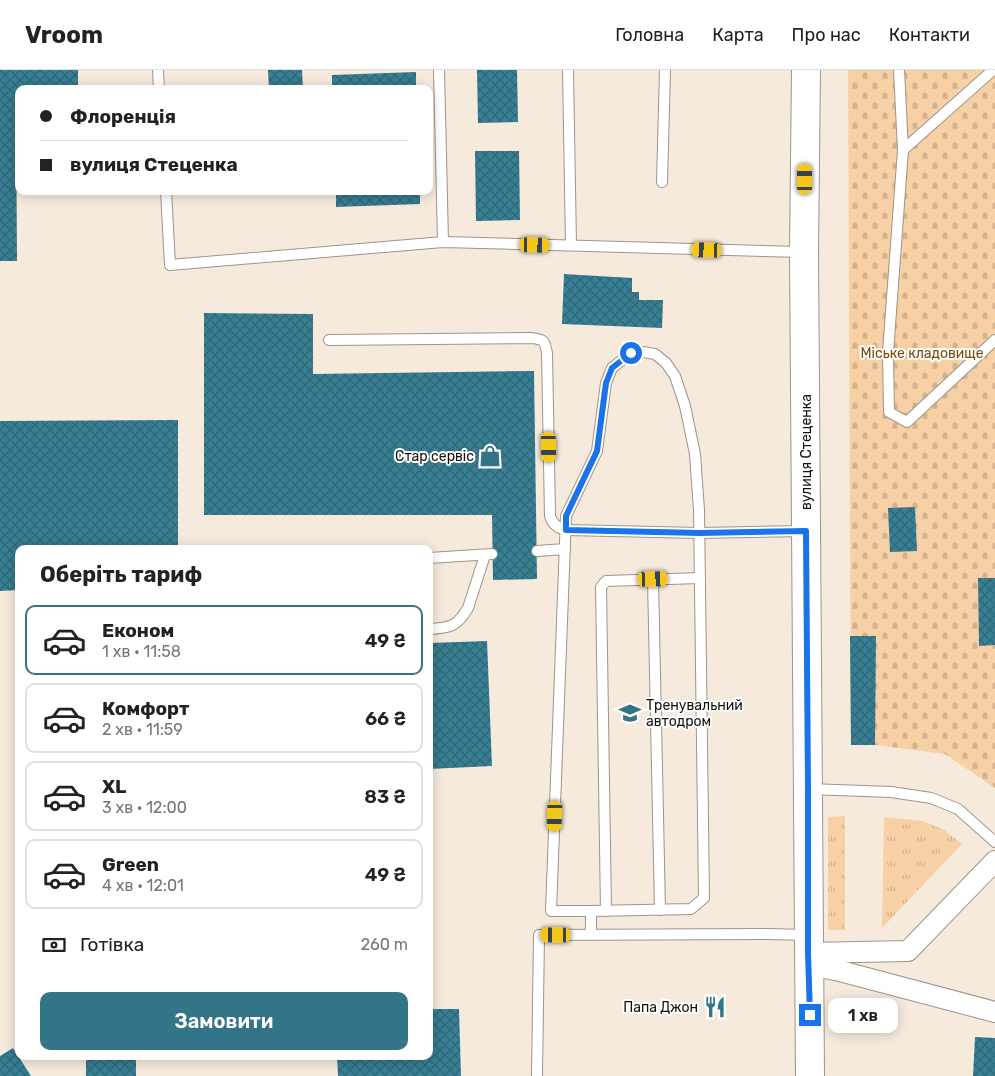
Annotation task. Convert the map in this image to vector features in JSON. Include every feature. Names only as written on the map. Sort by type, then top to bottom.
[{"type":"main road","name":"вулиця Стеценка","points":[[806,70],[804,252],[810,1076]]},
{"type":"main road","name":"вулиця Стеценка","points":[[792,1076],[810,1015]]},
{"type":"street","points":[[808,951],[908,951],[995,861]]},
{"type":"street","points":[[808,951],[840,971],[995,1012]]},
{"type":"lane","points":[[158,70],[159,85]]},
{"type":"lane","points":[[439,70],[443,242]]},
{"type":"lane","points":[[568,70],[572,246]]},
{"type":"lane","points":[[662,182],[665,70]]},
{"type":"lane","points":[[898,70],[903,150],[888,352],[889,412],[907,422],[995,340]]},
{"type":"lane","points":[[903,150],[993,70]]},
{"type":"lane","points":[[166,195],[170,265],[443,242],[804,252]]},
{"type":"lane","points":[[329,340],[522,338],[542,340],[546,344],[547,353],[550,516],[551,521],[558,528],[566,530],[700,533],[806,531]]},
{"type":"lane","points":[[631,353],[655,354],[666,363],[675,376],[685,406],[695,454],[700,533],[704,898],[692,909],[551,911],[566,516],[597,451],[606,383],[612,368],[631,353]]},
{"type":"lane","points":[[537,551],[565,549]]},
{"type":"lane","points":[[433,558],[489,554],[468,608],[463,616],[455,624],[445,628],[433,629]]},
{"type":"lane","points":[[606,911],[601,587],[606,581],[700,578]]},
{"type":"lane","points":[[653,579],[660,910]]},
{"type":"lane","points":[[808,789],[891,792],[931,798],[958,809],[995,842]]},
{"type":"lane","points":[[590,911],[591,934]]},
{"type":"lane","points":[[537,1076],[539,935],[768,934],[808,951]]},
{"type":"green space","name":"Міське кладовище","points":[[848,70],[995,70],[995,788],[945,754],[875,745],[851,745]]},
{"type":"green space","points":[[845,816],[845,930],[828,930],[828,817]]},
{"type":"green space","points":[[884,817],[923,821],[944,830],[962,844],[882,928]]},
{"type":"building","points":[[0,70],[78,70],[78,85],[15,85],[17,261],[0,261]]},
{"type":"building","points":[[268,70],[302,70],[303,85],[269,85]]},
{"type":"building","points":[[477,70],[517,70],[518,122],[478,123]]},
{"type":"building","points":[[416,72],[416,85],[332,85],[332,75]]},
{"type":"building","points":[[475,151],[519,151],[520,220],[476,221]]},
{"type":"building","points":[[336,195],[420,195],[420,204],[336,207]]},
{"type":"building","points":[[564,274],[632,278],[632,292],[639,292],[639,300],[663,300],[662,328],[562,324]]},
{"type":"building","points":[[204,313],[313,314],[313,374],[534,371],[537,579],[493,580],[492,515],[204,515]]},
{"type":"building","points":[[178,420],[178,545],[15,545],[15,590],[0,591],[0,421]]},
{"type":"building","points":[[915,507],[917,551],[890,552],[888,508]]},
{"type":"building","points":[[978,578],[995,578],[995,645],[979,646]]},
{"type":"building","points":[[850,636],[876,636],[875,745],[851,745]]},
{"type":"building","points":[[487,641],[492,766],[433,769],[433,643]]},
{"type":"building","points":[[433,1009],[459,1009],[461,1076],[338,1076],[337,1060],[433,1060]]},
{"type":"building","points":[[975,1037],[995,1038],[995,1076],[973,1076]]},
{"type":"building","points":[[13,1048],[15,1060],[21,1060],[31,1076],[0,1076],[0,1056]]},
{"type":"building","points":[[86,1060],[136,1060],[136,1076],[86,1076]]},
{"type":"place","name":"Стар сервіс","points":[[490,456]]},
{"type":"place","name":"Тренувальний автодром","points":[[630,713]]},
{"type":"place","name":"Папа Джон","points":[[715,1007]]},
{"type":"route","points":[[631,353],[612,368],[606,383],[597,451],[566,516],[566,530],[700,533],[806,531],[810,1015]]}]
